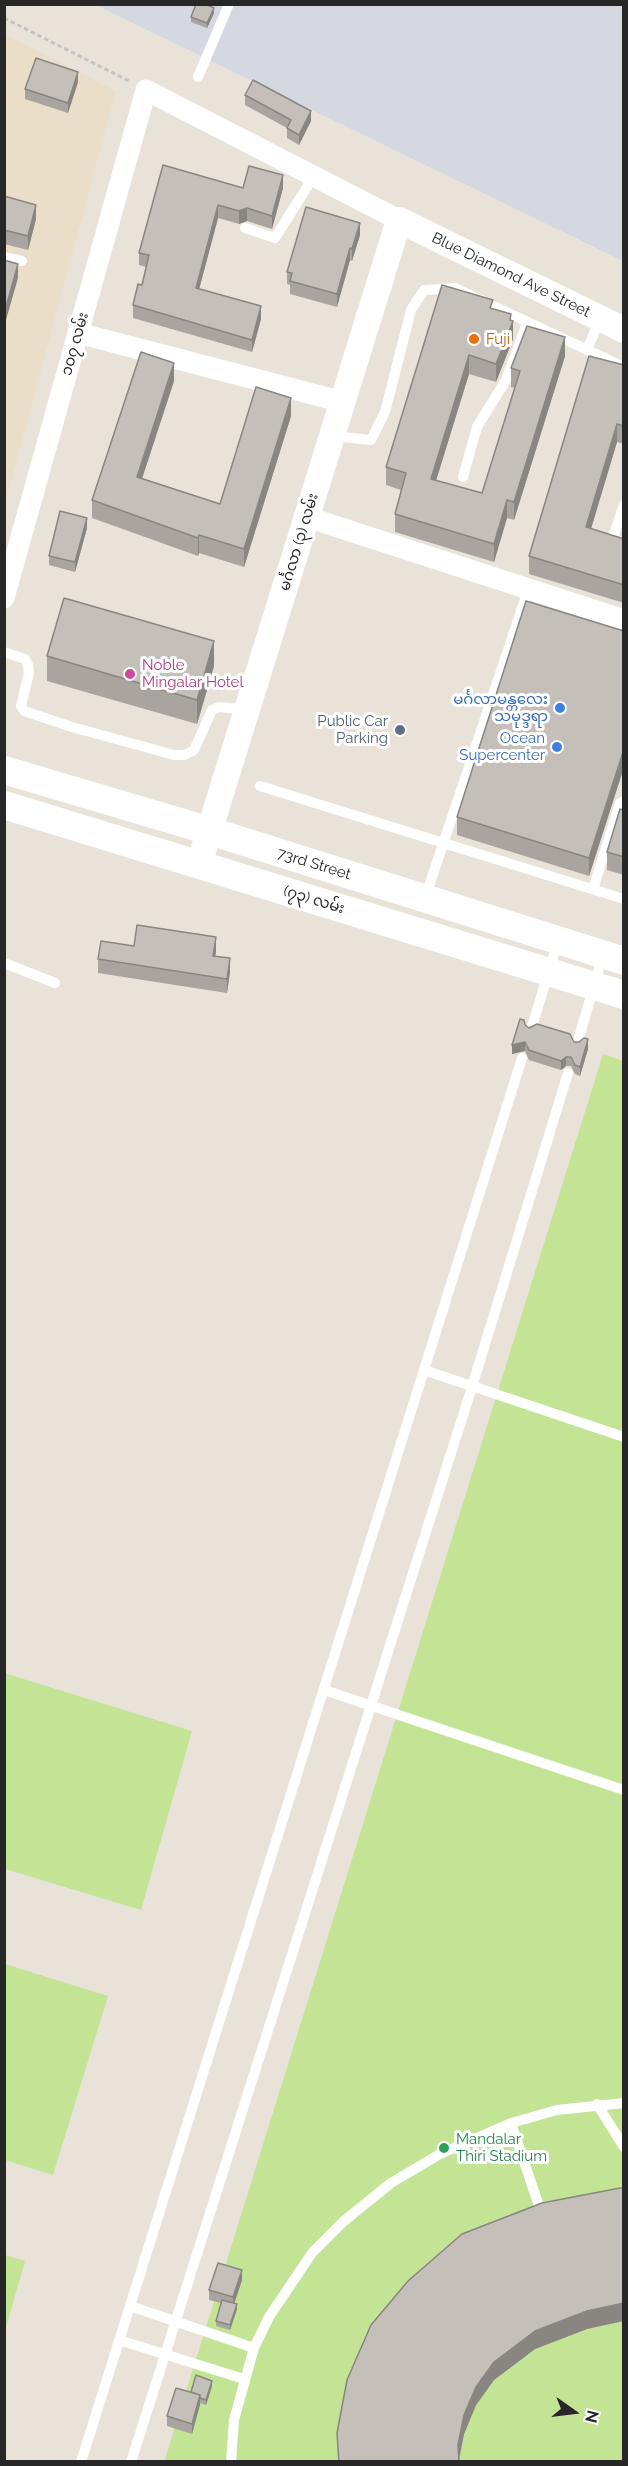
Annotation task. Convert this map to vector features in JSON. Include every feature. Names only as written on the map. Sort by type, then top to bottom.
[{"type":"main road","name":"73rd Street","points":[[4,770],[210,831],[614,958]]},
{"type":"main road","name":"(၇၃) လမ်း","points":[[4,805],[624,995]]},
{"type":"street","points":[[146,90],[399,220]]},
{"type":"street","name":"၁၀၇ လမ်း","points":[[4,598],[146,90]]},
{"type":"street","name":"Blue Diamond Ave Street","points":[[399,220],[624,330]]},
{"type":"street","name":"မင်္ဂလာ (၃) လမ်း","points":[[199,864],[399,220]]},
{"type":"street","points":[[78,333],[343,402]]},
{"type":"street","points":[[307,517],[624,620]]},
{"type":"lane","points":[[198,77],[229,4]]},
{"type":"lane","points":[[245,228],[275,238],[314,176]]},
{"type":"lane","points":[[4,257],[22,261]]},
{"type":"lane","points":[[332,436],[371,440],[385,411],[411,310],[424,291],[455,288],[624,367]]},
{"type":"lane","points":[[587,350],[600,319]]},
{"type":"lane","points":[[463,477],[477,427],[506,380],[527,323]]},
{"type":"lane","points":[[613,537],[624,505]]},
{"type":"lane","points":[[425,898],[528,590]]},
{"type":"lane","points":[[4,652],[25,659],[28,664],[29,673],[21,706],[24,711],[72,727],[174,755],[185,755],[194,750],[212,710],[219,707],[247,711]]},
{"type":"lane","points":[[260,786],[624,899]]},
{"type":"lane","points":[[593,889],[620,803],[624,801]]},
{"type":"lane","points":[[531,1030],[559,940]]},
{"type":"lane","points":[[577,1044],[595,987],[614,958]]},
{"type":"lane","points":[[4,963],[55,983]]},
{"type":"lane","points":[[81,2462],[522,1058]]},
{"type":"lane","points":[[131,2462],[472,1387],[568,1073]]},
{"type":"lane","points":[[424,1370],[624,1437]]},
{"type":"lane","points":[[324,1690],[624,1790]]},
{"type":"lane","points":[[231,2462],[234,2421],[254,2348],[269,2317],[312,2253],[344,2221],[391,2183],[440,2154],[511,2123],[557,2110],[597,2104],[624,2103]]},
{"type":"lane","points":[[597,2104],[624,2147]]},
{"type":"lane","points":[[511,2123],[538,2203]]},
{"type":"lane","points":[[130,2306],[254,2348]]},
{"type":"lane","points":[[119,2340],[244,2379]]},
{"type":"path","points":[[4,18],[146,90]]},
{"type":"shaded area","points":[[96,5],[623,5],[623,261]]},
{"type":"shaded area","points":[[5,35],[116,91],[5,504]]},
{"type":"green space","name":"Mandalar Thiri Stadium","points":[[603,1054],[623,1061],[623,2461],[164,2462]]},
{"type":"green space","points":[[4,1673],[192,1731],[141,1910],[5,1869]]},
{"type":"green space","points":[[5,1964],[108,1996],[53,2175],[5,2160]]},
{"type":"green space","points":[[4,2255],[25,2261],[5,2331]]},
{"type":"building","points":[[196,4],[205,4],[214,8],[207,23],[191,17]]},
{"type":"building","points":[[36,58],[78,72],[68,103],[25,89]]},
{"type":"building","points":[[253,80],[311,111],[299,135],[287,128],[291,120],[245,95]]},
{"type":"building","points":[[163,165],[243,188],[249,166],[283,175],[272,216],[247,208],[239,211],[218,205],[196,288],[261,306],[252,340],[133,305],[138,284],[142,285],[149,255],[139,253]]},
{"type":"building","points":[[4,196],[36,205],[28,236],[4,230]]},
{"type":"building","points":[[306,207],[360,223],[352,249],[350,248],[337,294],[290,281],[292,273],[287,272]]},
{"type":"building","points":[[4,260],[18,264],[4,314]]},
{"type":"building","points":[[442,285],[493,300],[490,308],[511,314],[510,320],[513,321],[496,364],[469,355],[431,479],[482,493],[520,371],[511,368],[527,326],[565,337],[514,502],[507,500],[494,544],[395,514],[406,473],[386,467]]},
{"type":"building","points":[[141,352],[174,363],[137,477],[220,504],[256,387],[291,398],[244,549],[199,535],[198,538],[92,500]]},
{"type":"building","points":[[589,356],[624,365],[624,426],[617,424],[586,527],[624,539],[624,585],[529,556]]},
{"type":"building","points":[[60,511],[87,518],[75,562],[49,556]]},
{"type":"building","points":[[64,598],[214,641],[197,700],[47,656]]},
{"type":"building","name":"မင်္ဂလာမန္တလေး သမုဒ္ဒရာ","points":[[526,601],[624,631],[624,749],[589,858],[457,817]]},
{"type":"building","points":[[620,809],[624,810],[624,857],[607,852]]},
{"type":"building","points":[[137,925],[216,937],[213,956],[230,958],[227,979],[98,959],[101,941],[134,946]]},
{"type":"building","points":[[520,1019],[524,1020],[525,1025],[529,1028],[537,1024],[570,1034],[574,1042],[579,1042],[584,1038],[588,1039],[580,1067],[575,1065],[571,1057],[566,1057],[561,1061],[529,1050],[525,1042],[512,1045]]},
{"type":"building","points":[[624,2188],[624,2303],[587,2311],[535,2331],[494,2362],[476,2387],[464,2415],[458,2445],[459,2462],[339,2462],[337,2433],[347,2380],[371,2325],[408,2281],[462,2234],[542,2203]]},
{"type":"building","points":[[218,2263],[242,2270],[233,2297],[209,2290]]},
{"type":"building","points":[[222,2300],[237,2304],[230,2325],[216,2321]]},
{"type":"building","points":[[196,2375],[212,2381],[206,2400],[191,2392]]},
{"type":"building","points":[[176,2388],[200,2395],[192,2424],[167,2416]]},
{"type":"place","name":"Fuji","points":[[474,339]]},
{"type":"place","name":"Noble Mingalar Hotel","points":[[130,674]]},
{"type":"place","name":"မင်္ဂလာမန္တလေး သမုဒ္ဒရာ","points":[[560,708]]},
{"type":"place","name":"Public Car Parking","points":[[400,730]]},
{"type":"place","name":"Ocean Supercenter","points":[[557,747]]},
{"type":"place","name":"Mandalar Thiri Stadium","points":[[444,2148]]}]
